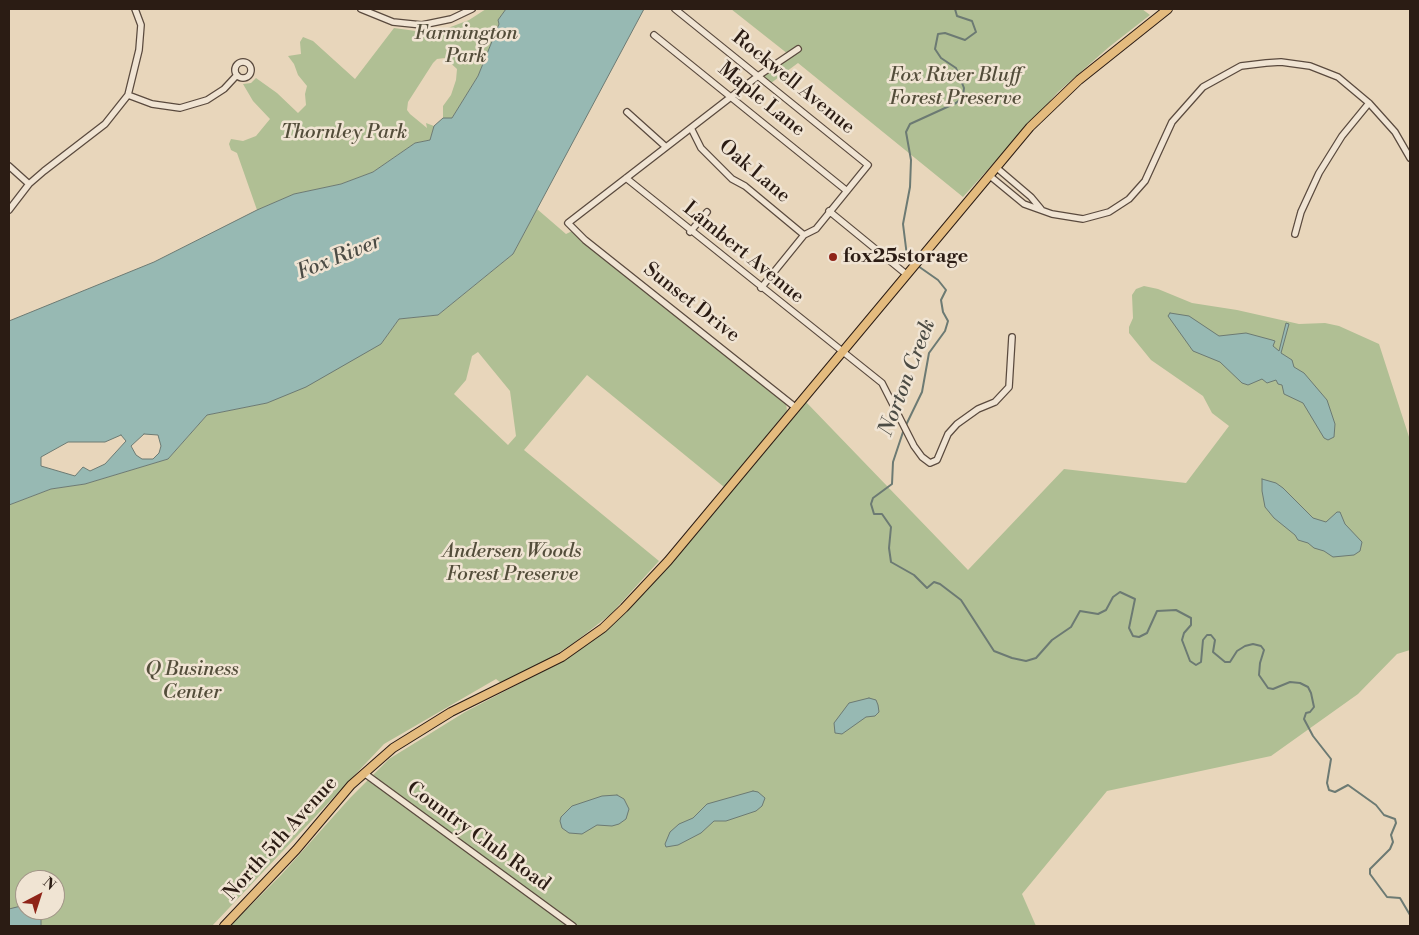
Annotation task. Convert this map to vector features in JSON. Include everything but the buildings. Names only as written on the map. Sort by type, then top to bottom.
[{"type":"main road","name":"North 5th Avenue","points":[[224,926],[296,850],[350,785],[407,738],[451,712],[562,657],[603,628],[668,561],[841,351],[1055,102],[1106,57],[1168,9]]},
{"type":"street","points":[[9,210],[30,184],[105,124],[128,95],[139,50],[141,25],[136,9]]},
{"type":"street","points":[[361,9],[393,22],[422,25],[451,19],[472,9]]},
{"type":"street","name":"Rockwell Avenue","points":[[674,9],[868,165],[847,191]]},
{"type":"street","name":"Maple Lane","points":[[654,35],[847,191]]},
{"type":"street","points":[[626,178],[731,96],[798,49]]},
{"type":"street","points":[[990,176],[1024,204],[1068,218],[1083,219],[1120,206],[1145,181],[1172,122],[1188,102],[1211,81],[1241,66],[1281,62],[1310,66],[1338,78],[1369,103],[1395,132],[1410,158]]},
{"type":"street","points":[[128,95],[152,104],[180,108],[207,100],[224,89],[237,76]]},
{"type":"street","points":[[1294,234],[1301,212],[1318,173],[1342,136],[1369,103]]},
{"type":"street","points":[[627,112],[666,147]]},
{"type":"street","name":"Oak Lane","points":[[691,128],[701,148],[732,179],[746,186],[804,235]]},
{"type":"street","points":[[9,166],[30,184]]},
{"type":"street","points":[[997,168],[1031,197],[1041,209]]},
{"type":"street","name":"Sunset Drive","points":[[626,178],[568,223],[585,240],[795,407]]},
{"type":"street","name":"Lambert Avenue","points":[[626,178],[690,232],[882,383],[914,446],[922,457],[930,463],[937,460],[948,434],[957,424],[978,409],[995,402],[1009,387],[1012,337]]},
{"type":"street","points":[[761,288],[804,235],[816,229],[847,191]]},
{"type":"street","points":[[829,211],[909,271]]},
{"type":"street","points":[[690,232],[707,212]]},
{"type":"street","name":"Country Club Road","points":[[364,774],[573,926]]},
{"type":"green space","points":[[486,9],[506,9],[498,20],[499,24],[478,76],[452,118],[443,118],[443,106],[451,95],[457,69],[445,58],[437,59],[433,63],[408,102],[407,110],[410,114],[427,128],[426,123],[434,126],[430,140],[415,143],[373,172],[341,184],[294,194],[257,210],[237,153],[231,150],[229,144],[231,139],[243,141],[256,136],[270,119],[253,101],[243,84],[251,83],[256,78],[277,93],[298,113],[306,105],[305,94],[307,86],[298,75],[294,64],[288,56],[301,54],[300,42],[303,37],[313,41],[355,79],[394,28],[423,32],[448,28],[469,20]]},
{"type":"green space","name":"Fox River Bluff Forest Preserve","points":[[731,9],[1142,9],[1150,15],[1109,47],[1058,92],[963,197],[798,63],[771,83],[760,73],[788,54]]},
{"type":"green space","points":[[537,209],[566,234],[572,231],[786,403],[787,411],[724,487],[587,375],[524,450],[659,561],[611,614],[571,645],[545,661],[501,683],[496,679],[384,744],[212,926],[9,926],[9,505],[51,489],[85,484],[168,459],[207,415],[267,403],[381,344],[399,319],[438,315],[513,254]],"holes":[[[478,352],[510,391],[516,436],[508,445],[454,394],[466,380],[472,356]]]},
{"type":"green space","points":[[1144,286],[1158,289],[1192,303],[1237,310],[1299,324],[1325,323],[1339,326],[1379,344],[1410,440],[1410,650],[1397,654],[1358,694],[1271,756],[1107,791],[1022,894],[1036,926],[230,926],[281,875],[350,798],[389,759],[465,712],[551,667],[587,644],[618,620],[661,575],[806,402],[968,570],[1064,469],[1186,483],[1229,426],[1212,413],[1203,396],[1151,360],[1129,333],[1129,327],[1133,318],[1132,295],[1136,289]]},
{"type":"water","name":"Fox River","points":[[506,9],[644,9],[513,254],[438,315],[399,319],[381,344],[306,387],[267,403],[207,415],[168,459],[85,484],[51,489],[9,505],[9,321],[154,262],[257,210],[294,194],[341,184],[373,172],[415,143],[430,140],[434,126],[443,118],[452,118],[478,76],[499,24],[498,20]],"holes":[[[144,434],[158,435],[161,446],[159,453],[153,459],[142,459],[136,455],[131,446]],[[121,435],[126,441],[105,464],[90,471],[83,467],[75,476],[41,466],[41,457],[68,442],[105,442]]]},
{"type":"water","points":[[1170,313],[1189,316],[1219,336],[1246,333],[1275,341],[1273,346],[1279,351],[1286,323],[1289,324],[1281,353],[1292,360],[1294,367],[1304,373],[1327,400],[1335,424],[1334,437],[1328,440],[1324,438],[1303,403],[1284,394],[1282,385],[1278,384],[1276,380],[1267,383],[1262,379],[1248,385],[1242,383],[1220,362],[1193,351],[1168,316]]},
{"type":"water","points":[[1262,479],[1276,483],[1283,488],[1313,518],[1326,522],[1337,512],[1340,512],[1345,524],[1362,542],[1360,551],[1354,555],[1333,557],[1308,543],[1298,540],[1265,507]]},
{"type":"water","points":[[869,698],[876,700],[879,712],[875,716],[866,717],[842,734],[835,733],[834,723],[849,703]]},
{"type":"water","points":[[753,791],[758,792],[765,798],[762,806],[756,811],[726,821],[714,821],[701,833],[678,845],[666,847],[665,844],[670,832],[679,824],[693,818],[707,804]]},
{"type":"water","points":[[617,795],[624,799],[629,809],[626,819],[619,824],[612,826],[597,825],[582,834],[569,833],[562,828],[561,817],[572,806],[602,796]]},
{"type":"water","points":[[15,908],[15,920],[41,920],[41,926],[9,926],[9,909]]},
{"type":"waterway","name":"Norton Creek","points":[[915,262],[907,256],[903,224],[910,187],[911,160],[906,132],[910,124],[956,103],[963,97],[964,88],[956,68],[941,58],[935,49],[938,34],[945,33],[965,40],[976,32],[972,21],[957,16],[955,9]]},
{"type":"waterway","name":"Norton Creek","points":[[906,425],[922,392],[929,353],[945,331],[948,321],[943,312],[941,300],[946,290],[938,280],[918,266]]},
{"type":"waterway","name":"Norton Creek","points":[[904,429],[893,462],[892,484],[873,498],[871,504],[874,514],[882,514],[891,527],[889,548],[891,562],[914,575],[927,588],[934,582],[940,584],[961,600],[994,651],[1012,658],[1026,661],[1036,658],[1052,640],[1071,627],[1080,611],[1098,614],[1106,610],[1113,597],[1120,592],[1135,599],[1129,628],[1133,636],[1139,637],[1147,633],[1157,611],[1176,610],[1191,618],[1191,625],[1184,633],[1182,640],[1190,661],[1196,665],[1201,662],[1203,640],[1207,635],[1211,635],[1215,640],[1213,652],[1225,662],[1230,662],[1237,651],[1245,646],[1253,644],[1261,646],[1264,650],[1259,675],[1268,688],[1273,689],[1290,682],[1300,683],[1308,687],[1311,693],[1314,707],[1310,712],[1306,713],[1304,719],[1313,736],[1331,759],[1327,783],[1329,790],[1335,792],[1348,785],[1376,805],[1384,815],[1395,819],[1396,823],[1391,835],[1393,842],[1390,849],[1370,869],[1370,874],[1387,897],[1400,898],[1410,915]]},
{"type":"place","name":"fox25storage","points":[[833,257]]},
{"type":"park label","name":"Farmington Park","points":[[466,46]]},
{"type":"park label","name":"Thornley Park","points":[[344,133]]},
{"type":"park label","name":"Andersen Woods Forest Preserve","points":[[512,564]]},
{"type":"park label","name":"Q Business Center","points":[[192,682]]}]
